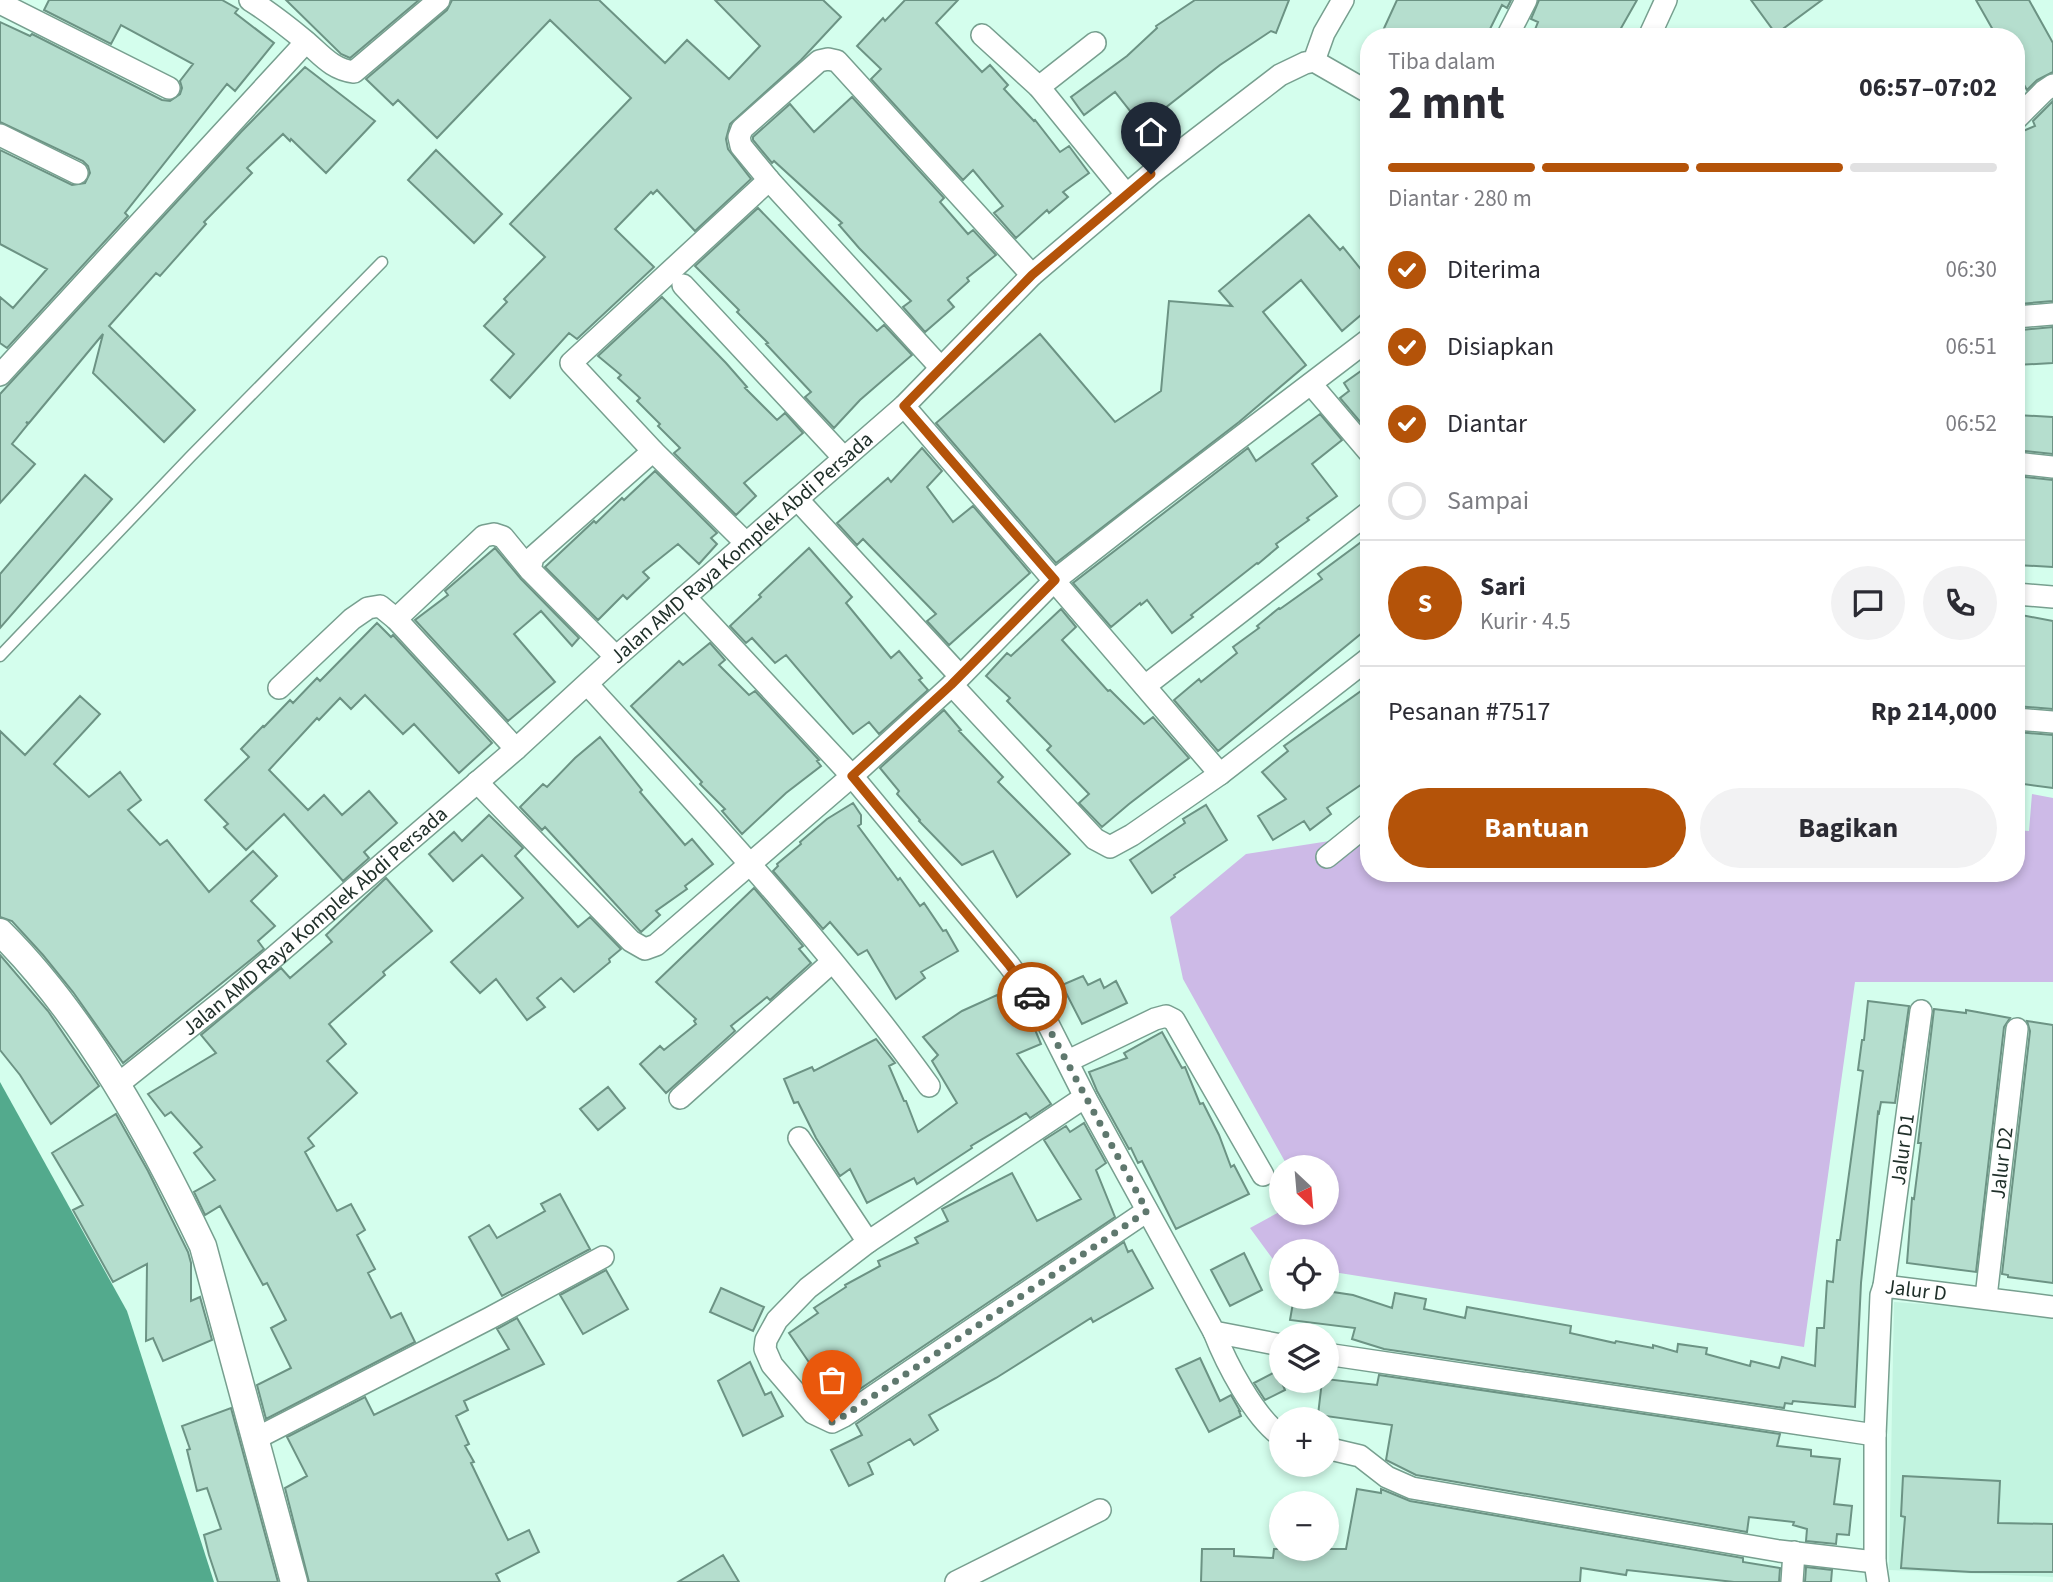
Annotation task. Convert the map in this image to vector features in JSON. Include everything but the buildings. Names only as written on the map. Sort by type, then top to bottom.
[{"type":"street","points":[[266,4],[323,60],[342,70],[354,72],[439,0]]},
{"type":"street","points":[[1343,0],[1324,33],[1314,61],[1360,87]]},
{"type":"street","points":[[1512,28],[1526,0]]},
{"type":"street","points":[[1653,28],[1666,0]]},
{"type":"street","points":[[0,3],[169,88]]},
{"type":"street","points":[[982,35],[1039,87],[1126,194]]},
{"type":"street","points":[[0,375],[306,42]]},
{"type":"street","points":[[1039,87],[1095,43]]},
{"type":"street","points":[[941,368],[769,180],[741,146],[741,130],[819,61],[837,61],[1032,275]]},
{"type":"street","name":"Jalan AMD Raya Komplek Abdi Persada","points":[[117,1084],[230,995],[516,749],[616,657],[904,406],[1032,275],[1126,194],[1280,75],[1314,61]]},
{"type":"street","points":[[2025,110],[2053,85]]},
{"type":"street","points":[[0,135],[77,173]]},
{"type":"street","points":[[746,543],[653,451],[571,363],[769,180]]},
{"type":"street","points":[[683,285],[844,458]]},
{"type":"street","points":[[2025,316],[2053,314]]},
{"type":"street","points":[[477,782],[631,941],[645,949],[664,938],[852,776],[956,680],[1055,580],[1360,346]]},
{"type":"street","points":[[1311,384],[1360,442]]},
{"type":"street","points":[[904,406],[1220,774]]},
{"type":"street","points":[[530,570],[533,557],[653,451]]},
{"type":"street","points":[[2025,464],[2053,467]]},
{"type":"street","points":[[797,499],[1095,839],[1110,847],[1132,835],[1220,774],[1360,665]]},
{"type":"street","points":[[1145,686],[1360,519]]},
{"type":"street","points":[[396,619],[484,536],[494,534],[503,537],[530,570],[616,657]]},
{"type":"street","points":[[2025,595],[2053,597]]},
{"type":"street","points":[[685,597],[852,776],[1009,965],[1039,1006],[1085,1097],[1253,1406],[1269,1428]]},
{"type":"street","points":[[279,688],[352,618],[368,608],[380,606],[396,619],[516,749]]},
{"type":"street","points":[[588,685],[751,864],[885,1026],[929,1086]]},
{"type":"street","points":[[2025,720],[2053,722]]},
{"type":"street","points":[[1327,857],[1360,830]]},
{"type":"street","points":[[0,932],[35,969],[117,1084],[185,1207],[203,1246],[295,1582]]},
{"type":"street","points":[[680,1098],[832,962]]},
{"type":"street","name":"Jalur D1","points":[[1884,1286],[1921,1011]]},
{"type":"street","points":[[1069,1061],[1155,1020],[1166,1016],[1174,1020],[1263,1175]]},
{"type":"street","name":"Jalur D2","points":[[1986,1297],[2017,1029]]},
{"type":"street","points":[[1085,1097],[868,1242],[808,1288],[777,1320],[766,1340],[765,1349],[772,1365],[813,1413],[832,1422],[1147,1211]]},
{"type":"street","points":[[799,1138],[868,1242]]},
{"type":"street","points":[[255,1439],[490,1318],[603,1256]]},
{"type":"street","name":"Jalur D","points":[[1877,1572],[1875,1435],[1880,1311],[1884,1286],[2053,1307]]},
{"type":"street","points":[[1214,1332],[1269,1343]]},
{"type":"street","points":[[1339,1356],[1875,1435]]},
{"type":"street","points":[[1339,1451],[1360,1456],[1387,1477],[1412,1488],[1794,1552],[1877,1572]]},
{"type":"street","points":[[956,1582],[1100,1510]]},
{"type":"street","points":[[1792,1582],[1794,1552]]},
{"type":"lane","points":[[0,656],[382,262]]},
{"type":"shaded area","points":[[2032,794],[2053,798],[2053,982],[1855,982],[1804,1347],[1339,1273],[1339,1239],[1269,1239],[1269,1254],[1250,1228],[1269,1218],[1269,1225],[1339,1225],[1339,1155],[1281,1155],[1183,979],[1170,917],[1246,854],[1360,836],[1360,882],[2025,882],[2025,831],[2029,831]]},
{"type":"shaded area","points":[[0,1082],[127,1311],[214,1582],[0,1582]]},
{"type":"shaded area","points":[[1894,1302],[2053,1313],[2053,1577],[1889,1570]]},
{"type":"way so far","points":[[832,1422],[1147,1211],[1085,1097],[1069,1061],[1032,997]]},
{"type":"route","points":[[1032,997],[1009,965],[852,776],[951,685],[1055,580],[904,406],[1032,275],[1151,174]]}]
